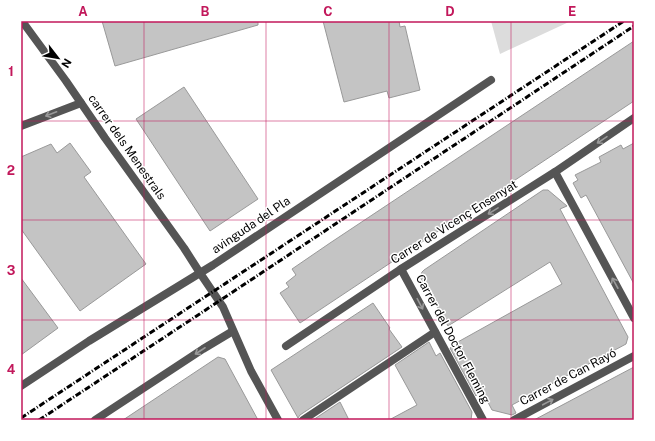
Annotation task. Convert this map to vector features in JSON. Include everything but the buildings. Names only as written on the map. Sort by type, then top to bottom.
[{"type":"street","name":"carrer dels Menestrals","points":[[22,21],[184,248],[223,307],[251,371],[278,420]]},
{"type":"street","name":"avinguda del Pla","points":[[21,386],[89,341],[200,273],[491,80]]},
{"type":"street","points":[[21,126],[81,103]]},
{"type":"street","name":"Carrer de Vicenç Ensenyat","points":[[286,346],[401,269],[555,172],[634,118]]},
{"type":"street","points":[[555,172],[634,318]]},
{"type":"street","name":"Carrer del Doctor Fleming","points":[[401,269],[483,420]]},
{"type":"street","points":[[95,420],[233,331]]},
{"type":"street","points":[[303,420],[435,332]]},
{"type":"street","name":"Carrer de Can Rayó","points":[[514,420],[634,356]]},
{"type":"shaded area","points":[[491,21],[571,21],[500,54]]},
{"type":"railway","points":[[21,418],[624,21]]},
{"type":"railway","points":[[39,420],[634,26]]}]
